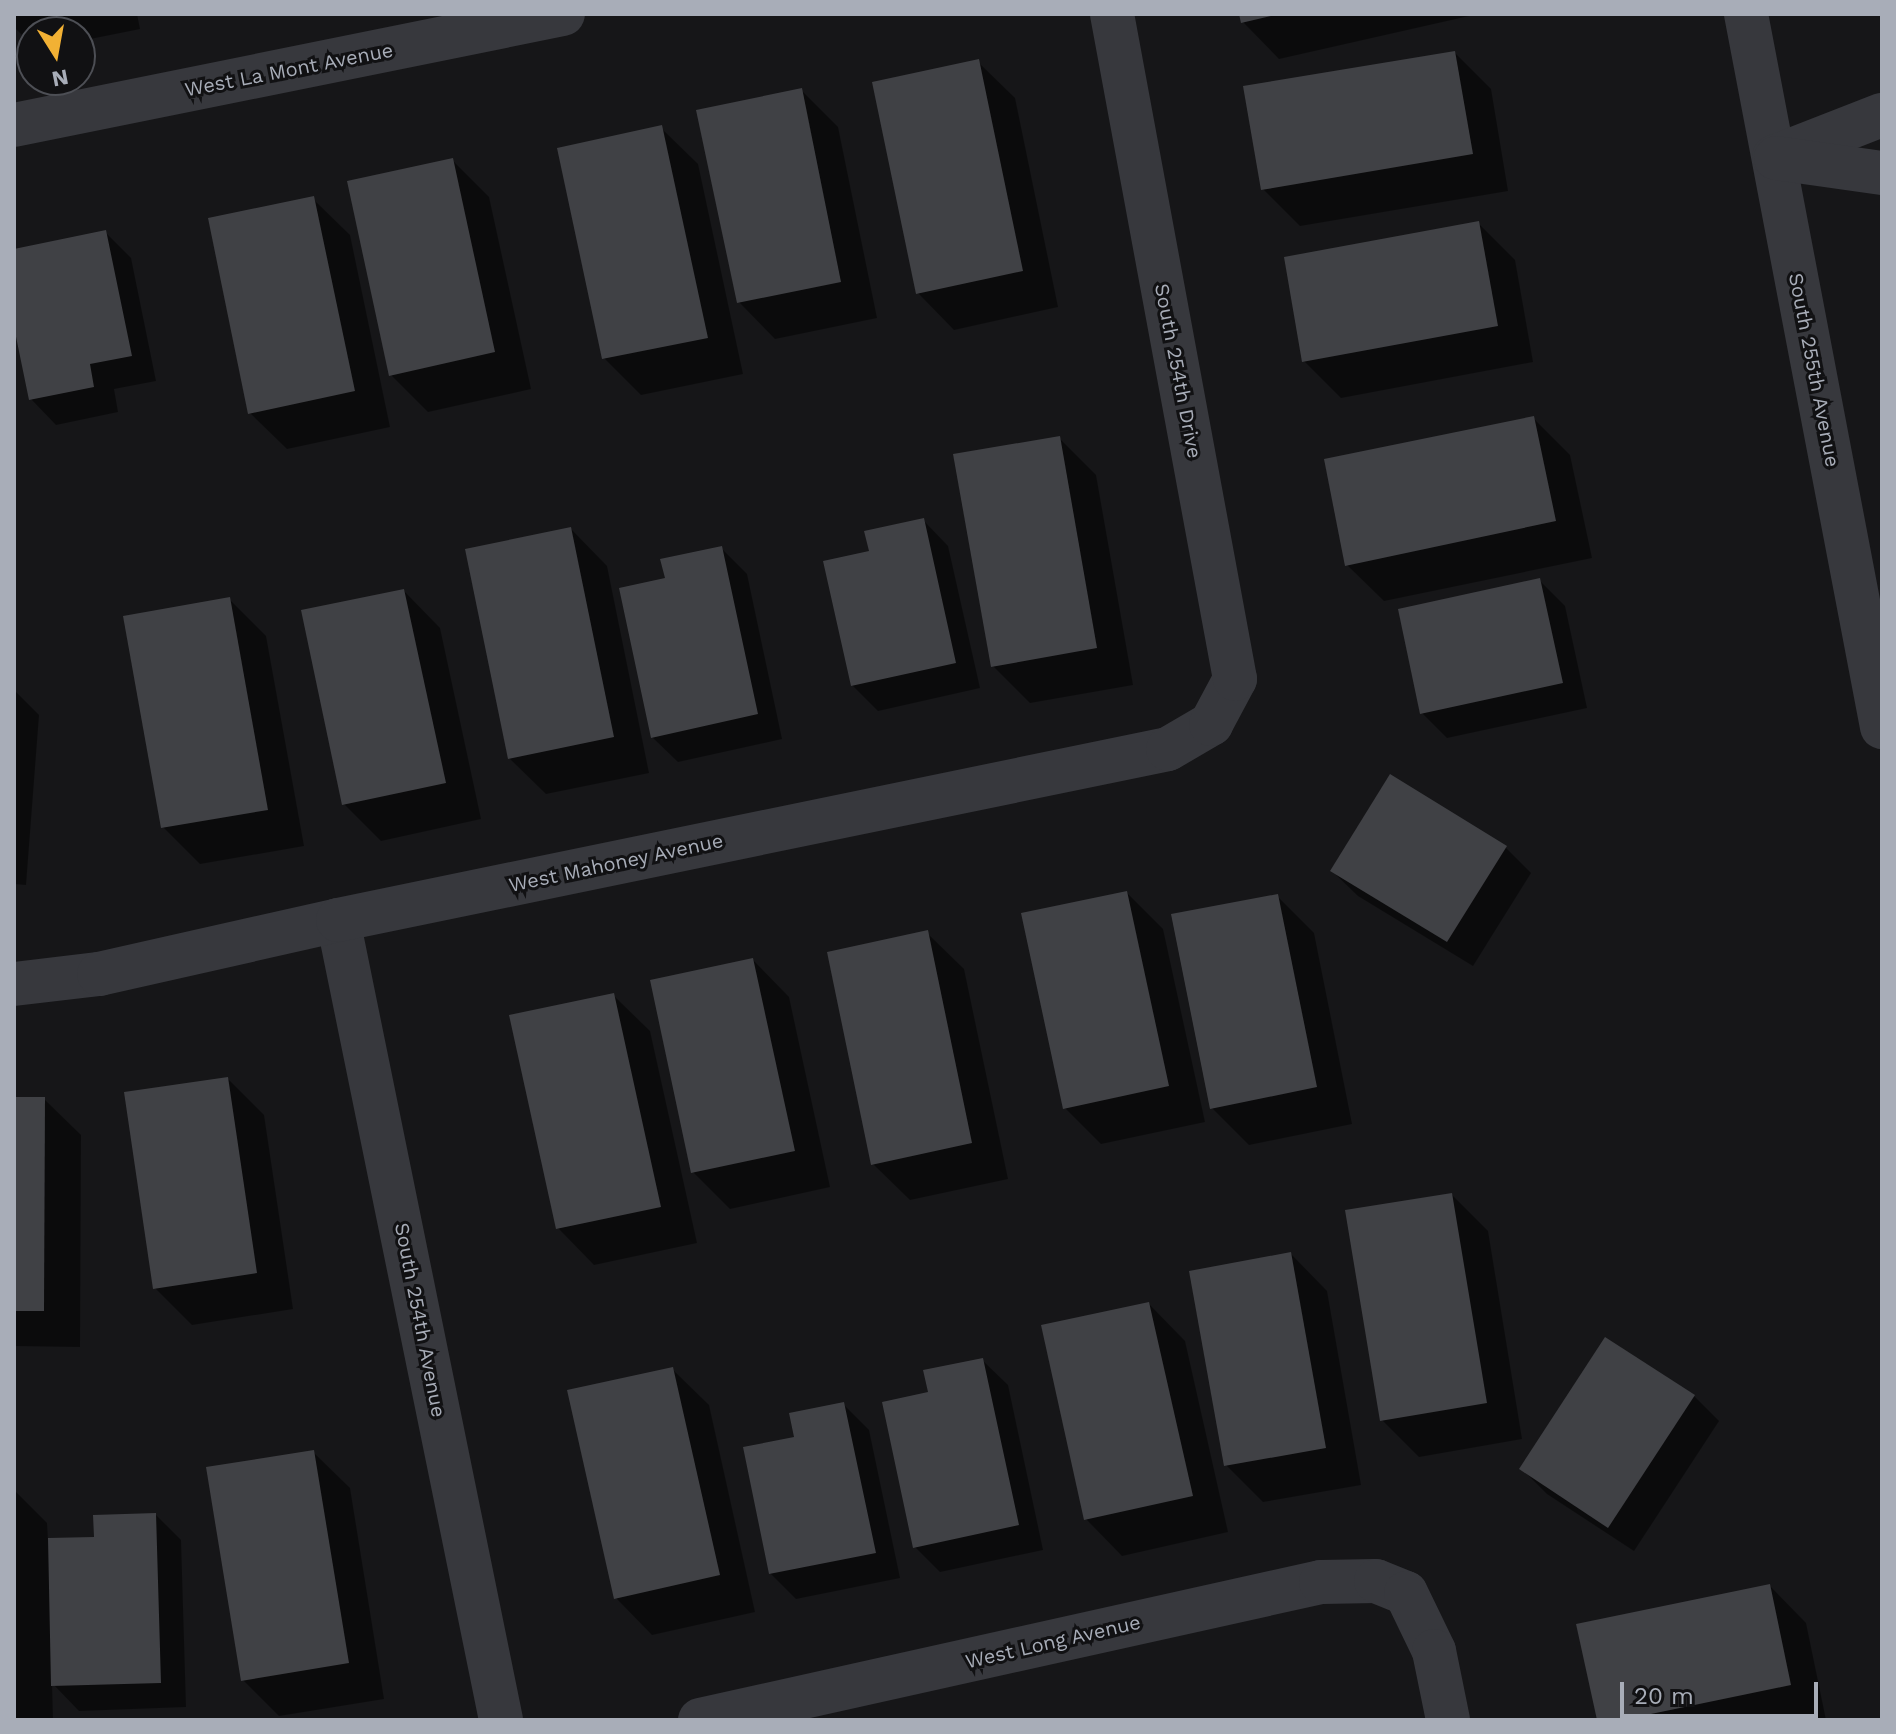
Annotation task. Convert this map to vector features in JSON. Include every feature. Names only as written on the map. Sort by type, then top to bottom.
[{"type":"street","name":"West La Mont Avenue","points":[[14,125],[563,14]]},
{"type":"street","name":"South 254th Drive","points":[[1112,14],[1235,679],[1211,724]]},
{"type":"street","name":"South 255th Avenue","points":[[1746,14],[1882,727]]},
{"type":"street","points":[[1774,157],[1882,115]]},
{"type":"street","points":[[1774,157],[1882,173]]},
{"type":"street","name":"West Mahoney Avenue","points":[[14,984],[99,974],[338,920],[1168,749],[1211,724]]},
{"type":"street","name":"South 254th Avenue","points":[[338,920],[501,1720]]},
{"type":"street","name":"West Long Avenue","points":[[700,1720],[1321,1582],[1376,1581],[1406,1593],[1434,1651],[1448,1720]]},
{"type":"building","points":[[1239,14],[1275,14],[1275,15],[1241,23]]},
{"type":"building","points":[[1455,51],[1473,154],[1261,190],[1243,86]]},
{"type":"building","points":[[979,59],[1023,271],[916,294],[872,82]]},
{"type":"building","points":[[802,88],[841,282],[737,303],[696,110]]},
{"type":"building","points":[[662,125],[708,338],[602,359],[557,148]]},
{"type":"building","points":[[453,158],[495,352],[389,376],[347,181]]},
{"type":"building","points":[[314,196],[355,391],[248,414],[208,218]]},
{"type":"building","points":[[1479,221],[1498,326],[1302,362],[1284,257]]},
{"type":"building","points":[[106,230],[132,356],[90,364],[94,387],[29,400],[14,327],[14,249]]},
{"type":"building","points":[[1534,416],[1556,521],[1345,566],[1324,459]]},
{"type":"building","points":[[1060,436],[1097,648],[991,667],[953,454]]},
{"type":"building","points":[[924,518],[956,663],[851,686],[823,561],[869,551],[864,531]]},
{"type":"building","points":[[571,527],[614,737],[508,759],[465,549]]},
{"type":"building","points":[[722,546],[758,714],[651,738],[619,588],[665,578],[660,559]]},
{"type":"building","points":[[1540,578],[1563,683],[1420,714],[1398,609]]},
{"type":"building","points":[[404,589],[446,783],[342,805],[301,610]]},
{"type":"building","points":[[230,597],[268,810],[161,828],[123,616]]},
{"type":"building","points":[[1390,774],[1507,846],[1447,942],[1330,871]]},
{"type":"building","points":[[1127,891],[1169,1086],[1063,1109],[1021,913]]},
{"type":"building","points":[[1278,894],[1317,1087],[1210,1109],[1171,914]]},
{"type":"building","points":[[928,930],[972,1143],[871,1165],[827,952]]},
{"type":"building","points":[[753,958],[795,1151],[691,1173],[650,980]]},
{"type":"building","points":[[614,993],[661,1207],[556,1229],[509,1015]]},
{"type":"building","points":[[228,1077],[257,1273],[153,1289],[124,1092]]},
{"type":"building","points":[[14,1097],[45,1097],[44,1311],[14,1311]]},
{"type":"building","points":[[1452,1193],[1487,1403],[1380,1421],[1345,1210]]},
{"type":"building","points":[[1291,1252],[1326,1448],[1224,1466],[1189,1271]]},
{"type":"building","points":[[1149,1302],[1193,1496],[1084,1520],[1041,1325]]},
{"type":"building","points":[[1605,1337],[1695,1395],[1608,1528],[1519,1469]]},
{"type":"building","points":[[983,1358],[1019,1525],[913,1548],[882,1402],[928,1392],[923,1370]]},
{"type":"building","points":[[673,1367],[720,1575],[614,1599],[567,1390]]},
{"type":"building","points":[[844,1402],[876,1553],[769,1574],[743,1447],[794,1437],[789,1413]]},
{"type":"building","points":[[314,1450],[349,1663],[241,1681],[206,1467]]},
{"type":"building","points":[[156,1513],[161,1683],[51,1686],[48,1538],[94,1537],[93,1515]]},
{"type":"building","points":[[1770,1584],[1791,1685],[1622,1720],[1597,1720],[1576,1624]]}]
